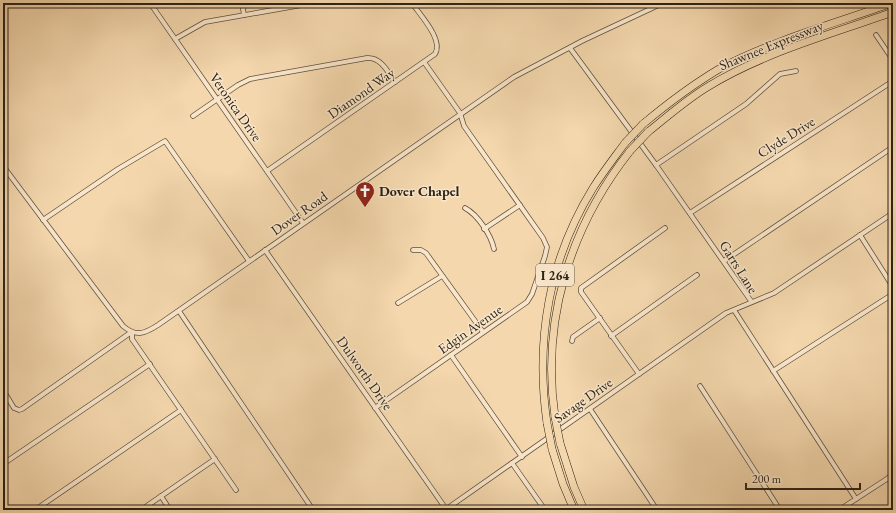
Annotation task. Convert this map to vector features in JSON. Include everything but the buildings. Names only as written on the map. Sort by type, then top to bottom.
[{"type":"highway","name":"Shawnee Expressway","points":[[574,510],[563,484],[552,449],[543,391],[542,348],[545,320],[553,280],[567,240],[593,188],[625,143],[643,124],[699,82],[734,62],[773,45],[892,3]]},
{"type":"highway","name":"Shawnee Expressway","points":[[584,510],[572,481],[560,443],[555,417],[551,375],[552,347],[555,318],[563,278],[576,242],[603,189],[630,151],[648,132],[687,100],[708,86],[740,69],[784,51],[893,12]]},
{"type":"street","name":"Veronica Drive","points":[[150,3],[303,223]]},
{"type":"street","points":[[242,3],[244,14]]},
{"type":"street","points":[[175,39],[205,22],[313,3]]},
{"type":"street","name":"Diamond Way","points":[[267,172],[435,54],[438,46],[436,39],[412,3]]},
{"type":"street","name":"Dover Road","points":[[131,333],[143,333],[152,329],[179,311],[514,76],[663,3]]},
{"type":"street","points":[[876,35],[893,60]]},
{"type":"street","name":"Garrs Lane","points":[[570,48],[656,165],[752,302],[734,310],[856,499]]},
{"type":"street","points":[[193,116],[242,82],[257,76],[374,58],[380,62],[395,82]]},
{"type":"street","points":[[424,62],[460,114],[464,126],[520,205],[484,229]]},
{"type":"street","points":[[656,165],[746,104],[780,74],[796,71]]},
{"type":"street","name":"Clyde Drive","points":[[690,213],[893,81]]},
{"type":"street","points":[[43,220],[118,169],[165,141],[249,261]]},
{"type":"street","points":[[724,261],[893,147]]},
{"type":"street","points":[[3,166],[119,321],[131,333],[132,339],[236,490]]},
{"type":"street","name":"Edgin Avenue","points":[[376,408],[530,298],[545,256],[546,245],[520,205]]},
{"type":"street","points":[[466,208],[473,213],[484,229],[492,241],[494,249]]},
{"type":"street","points":[[752,302],[774,293],[893,213]]},
{"type":"street","points":[[639,374],[581,292],[583,286],[666,228]]},
{"type":"street","points":[[860,235],[892,284]]},
{"type":"street","points":[[413,250],[416,248],[423,251],[483,332]]},
{"type":"street","name":"Dulworth Drive","points":[[265,250],[446,510]]},
{"type":"street","points":[[612,336],[697,275]]},
{"type":"street","points":[[398,303],[442,276]]},
{"type":"street","points":[[774,371],[893,294]]},
{"type":"street","name":"Savage Drive","points":[[446,510],[711,323],[734,310]]},
{"type":"street","points":[[179,311],[313,510]]},
{"type":"street","points":[[572,340],[573,337],[600,318]]},
{"type":"street","points":[[3,390],[14,408],[18,410],[22,409],[131,333]]},
{"type":"street","points":[[451,355],[522,456]]},
{"type":"street","points":[[3,464],[150,364]]},
{"type":"street","points":[[700,386],[780,510]]},
{"type":"street","points":[[590,409],[657,510]]},
{"type":"street","points":[[36,510],[181,410]]},
{"type":"street","points":[[141,510],[214,459]]},
{"type":"street","points":[[512,463],[545,510]]},
{"type":"street","points":[[839,510],[893,475]]},
{"type":"street","points":[[888,478],[893,485]]},
{"type":"street","points":[[161,496],[170,510]]},
{"type":"place","name":"Dover Chapel","points":[[365,208]]}]
